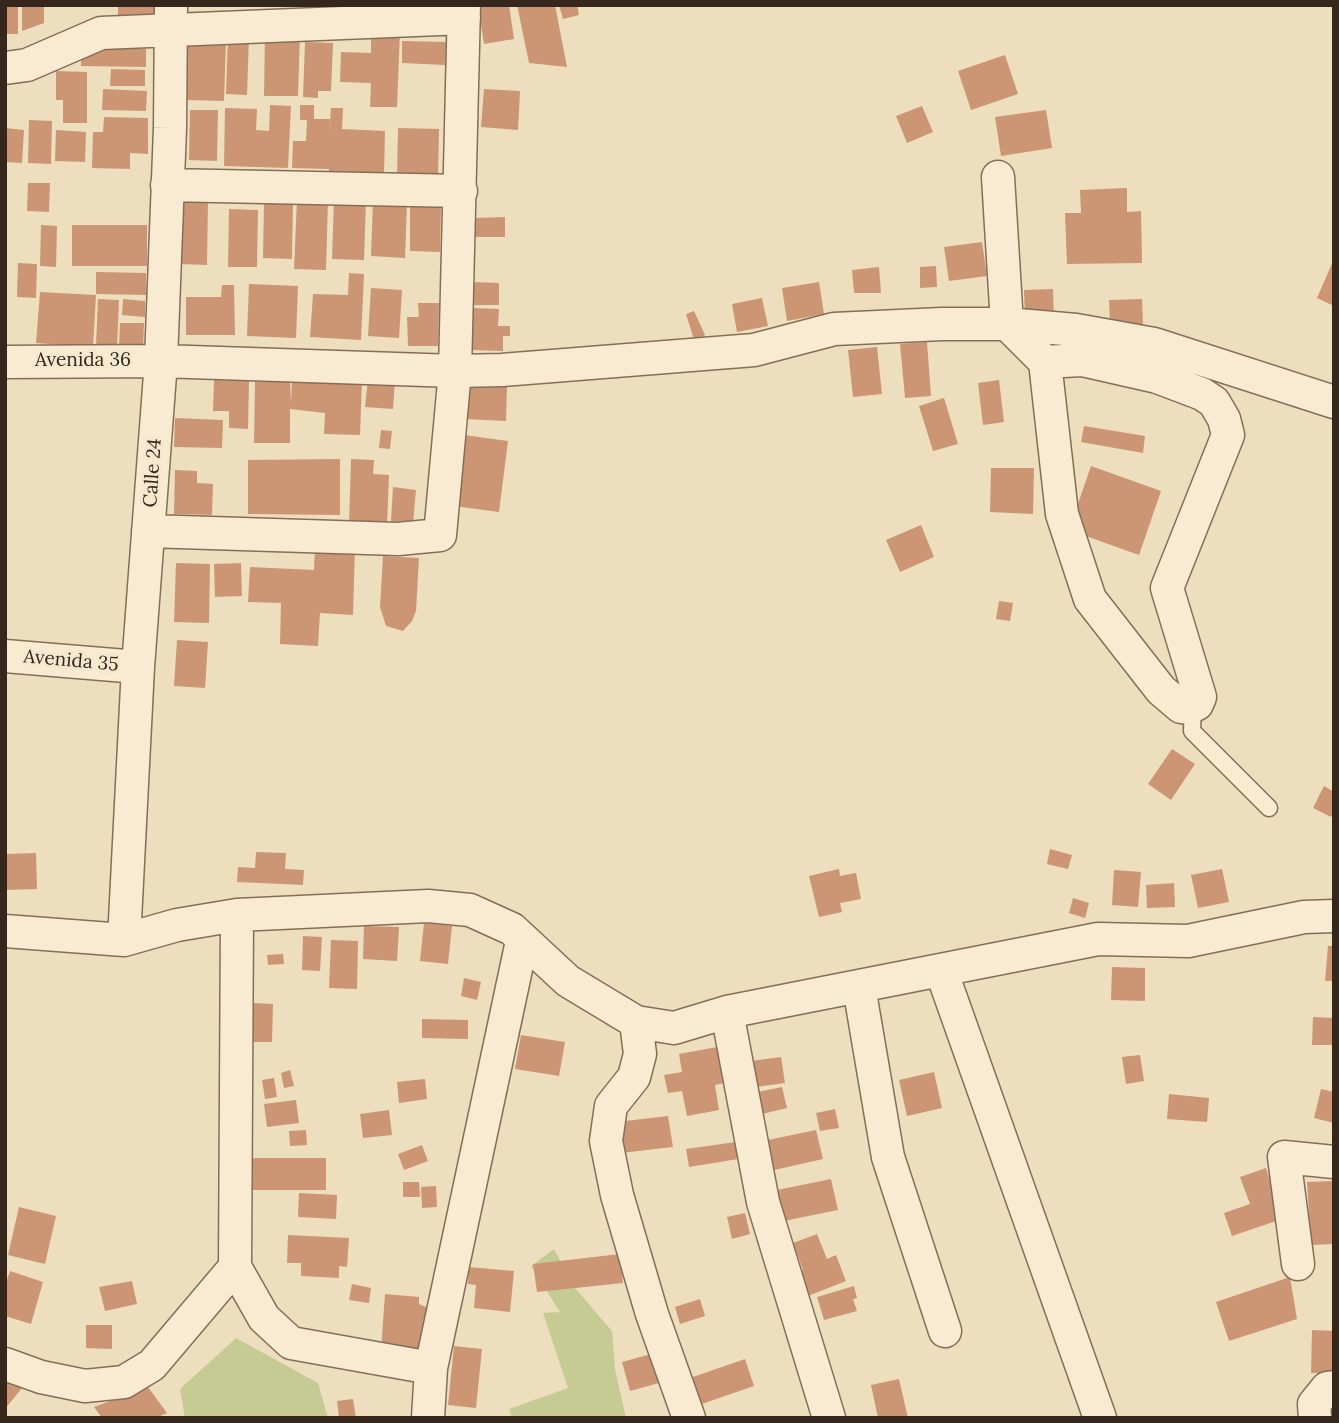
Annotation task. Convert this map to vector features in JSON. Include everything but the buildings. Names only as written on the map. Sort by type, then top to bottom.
[{"type":"street","points":[[5,68],[27,65],[101,33],[170,18],[464,11],[455,371],[440,535],[398,539],[148,531]]},
{"type":"street","name":"Calle 24","points":[[124,940],[138,667],[161,361],[170,128],[170,18]]},
{"type":"street","points":[[998,177],[1007,324],[1045,362],[1062,514],[1090,599],[1161,690],[1181,707],[1193,706],[1200,697],[1167,588],[1228,435],[1224,419],[1214,402],[1202,394],[1157,377],[1106,363],[1082,360],[1045,362]]},
{"type":"street","points":[[167,185],[461,191]]},
{"type":"street","name":"Avenida 36","points":[[5,362],[161,361],[455,371],[617,362],[754,350],[834,329],[1007,324],[1076,330],[1154,344],[1334,402]]},
{"type":"street","name":"Avenida 35","points":[[5,656],[138,667]]},
{"type":"street","points":[[5,931],[124,940],[177,925],[237,915],[428,906],[470,910],[512,929],[568,981],[636,1022],[674,1028],[727,1012],[1098,939],[1188,941],[1304,917],[1334,916]]},
{"type":"street","points":[[237,915],[234,1267],[264,1318],[291,1343],[431,1368]]},
{"type":"street","points":[[428,1418],[431,1368],[522,941]]},
{"type":"street","points":[[941,970],[1100,1418]]},
{"type":"street","points":[[859,986],[888,1157],[944,1331]]},
{"type":"street","points":[[727,1012],[763,1202],[829,1418]]},
{"type":"street","points":[[636,1022],[640,1054],[634,1077],[611,1106],[606,1141],[617,1195],[652,1314],[689,1418]]},
{"type":"street","points":[[1298,1264],[1284,1157],[1334,1162]]},
{"type":"street","points":[[5,1364],[41,1377],[85,1387],[124,1382],[152,1365],[234,1267]]},
{"type":"street","points":[[1315,1418],[1314,1404],[1327,1388],[1334,1387]]},
{"type":"lane","points":[[1193,706],[1192,731],[1269,808]]},
{"type":"green space","points":[[554,1249],[575,1288],[612,1331],[615,1369],[626,1418],[512,1418],[509,1409],[568,1388],[543,1313],[560,1312],[531,1266]]},
{"type":"green space","points":[[236,1338],[318,1383],[328,1418],[185,1418],[180,1389]]}]
